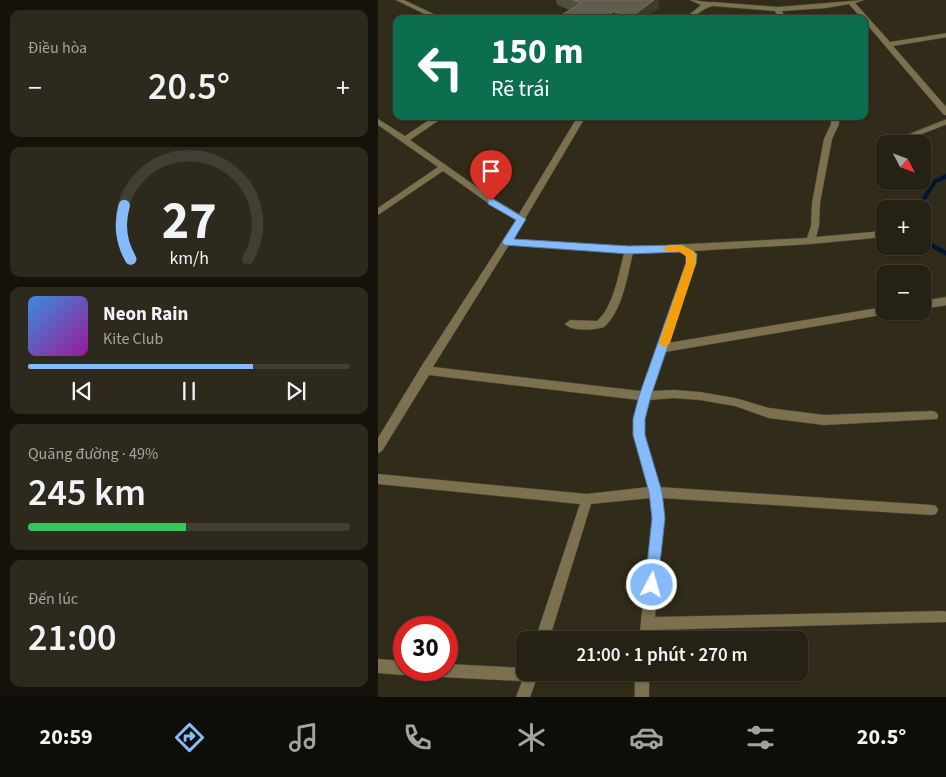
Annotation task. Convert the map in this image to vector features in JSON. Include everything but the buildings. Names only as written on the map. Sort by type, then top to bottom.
[{"type":"street","points":[[399,0],[432,15]]},
{"type":"street","points":[[693,0],[706,5],[778,9],[826,6],[861,0]]},
{"type":"street","points":[[851,2],[862,15]]},
{"type":"street","points":[[692,15],[706,5]]},
{"type":"street","points":[[778,9],[780,15]]},
{"type":"street","points":[[868,22],[946,113]]},
{"type":"street","points":[[887,45],[946,35]]},
{"type":"street","points":[[936,101],[946,98]]},
{"type":"street","points":[[405,140],[435,120]]},
{"type":"street","points":[[378,448],[508,242],[580,120]]},
{"type":"street","points":[[811,241],[828,139],[835,120]]},
{"type":"street","points":[[911,135],[946,121]]},
{"type":"street","points":[[380,125],[405,140],[491,201],[521,219]]},
{"type":"street","points":[[378,212],[444,167]]},
{"type":"street","points":[[508,242],[629,250],[811,241],[876,235]]},
{"type":"street","points":[[647,631],[658,518],[655,492],[639,435],[639,419],[645,396],[691,263],[691,254],[682,248]]},
{"type":"street","points":[[570,324],[600,325],[605,322],[616,300],[629,250]]},
{"type":"street","points":[[931,304],[946,301]]},
{"type":"street","points":[[663,348],[876,312]]},
{"type":"street","points":[[426,370],[645,396],[674,394],[700,396],[734,402],[769,414],[824,420],[934,416]]},
{"type":"street","points":[[378,478],[587,499],[655,492],[932,510]]},
{"type":"street","points":[[545,631],[587,499]]},
{"type":"street","points":[[648,624],[944,617]]},
{"type":"street","points":[[378,666],[393,667]]},
{"type":"street","points":[[458,671],[516,673]]},
{"type":"street","points":[[523,697],[529,681]]},
{"type":"street","points":[[642,681],[642,697]]},
{"type":"waterway","points":[[923,200],[934,182],[947,176],[944,177]]},
{"type":"waterway","points":[[931,245],[947,254]]},
{"type":"slow traffic","points":[[664,343],[691,263],[691,254],[682,248],[669,249]]},
{"type":"route","points":[[491,201],[521,219],[508,242],[629,250],[682,248],[691,254],[691,263],[645,396],[639,419],[639,435],[655,492],[658,518],[652,585]]}]
